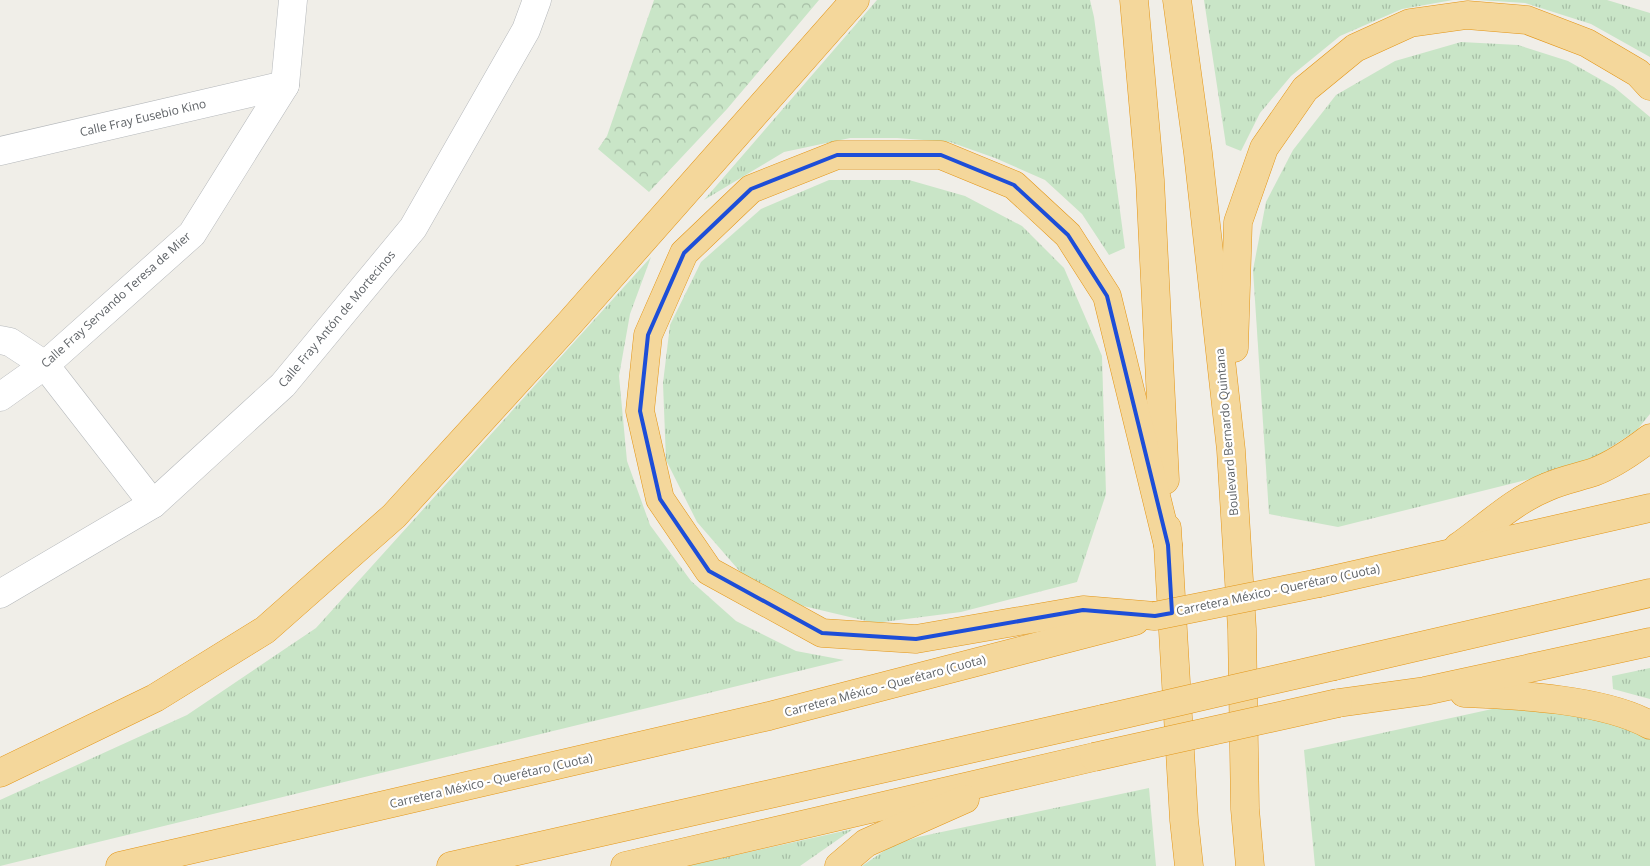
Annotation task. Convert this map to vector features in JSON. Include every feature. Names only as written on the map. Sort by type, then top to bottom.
[{"type":"highway","points":[[0,772],[155,698],[265,630],[394,516],[568,325],[855,0]]},
{"type":"highway","points":[[1134,0],[1150,180],[1184,820],[1184,866]]},
{"type":"highway","name":"Boulevard Bernardo Quintana","points":[[1177,0],[1198,154],[1231,450],[1242,629],[1245,809],[1250,866]]},
{"type":"highway","points":[[1231,450],[1238,222],[1264,148],[1305,89],[1355,48],[1370,41],[1410,24],[1466,15],[1527,20],[1587,43],[1638,73],[1650,86]]},
{"type":"highway","points":[[1155,616],[1083,610],[916,639],[822,633],[710,571],[660,499],[640,411],[648,335],[684,254],[751,189],[837,155],[941,155],[1014,185],[1068,235],[1107,296],[1168,545]]},
{"type":"highway","points":[[1450,552],[1520,501],[1546,487],[1574,476],[1593,472],[1618,461],[1650,438]]},
{"type":"highway","name":"Carretera México - Querétaro (Cuota)","points":[[120,866],[769,716],[1155,616],[1319,583],[1650,508]]},
{"type":"highway","points":[[450,866],[1650,593]]},
{"type":"highway","points":[[625,866],[1023,773],[1338,703],[1425,691],[1650,642]]},
{"type":"highway","points":[[1425,691],[1516,695],[1572,702],[1634,716],[1650,725]]},
{"type":"highway","points":[[839,866],[866,844],[1023,773]]},
{"type":"highway","points":[[1245,809],[1264,866]]},
{"type":"highway","points":[[1184,820],[1190,866]]},
{"type":"street","name":"Calle Fray Servando Teresa de Mier","points":[[0,397],[45,365],[192,234],[285,85],[293,0]]},
{"type":"street","name":"Calle Fray Antón de Mortecinos","points":[[0,594],[153,504],[283,385],[413,228],[526,30],[537,0]]},
{"type":"street","name":"Calle Fray Eusebio Kino","points":[[0,151],[285,85]]},
{"type":"street","points":[[0,340],[10,342],[45,365],[153,504]]},
{"type":"highlighted area","points":[[837,155],[941,155],[1014,185],[1068,235],[1107,296],[1168,545],[1172,613],[1155,616],[1083,610],[916,639],[822,633],[709,571],[660,499],[640,411],[648,335],[684,253],[751,189]]},
{"type":"green space","points":[[654,0],[819,0],[727,109],[649,192],[598,149],[607,136]]},
{"type":"green space","points":[[877,0],[1090,0],[1094,17],[1125,248],[1109,255],[1082,214],[1045,180],[995,158],[950,142],[897,138],[850,138],[784,152],[704,200]]},
{"type":"green space","points":[[1204,0],[1453,0],[1402,9],[1340,36],[1291,76],[1260,113],[1241,151],[1226,145]]},
{"type":"green space","points":[[1478,0],[1607,0],[1650,13],[1650,57],[1591,24],[1525,3]]},
{"type":"green space","points":[[1461,42],[1518,45],[1568,61],[1614,87],[1650,117],[1650,414],[1637,430],[1582,466],[1338,527],[1269,514],[1253,270],[1266,202],[1293,150],[1336,95],[1395,61]]},
{"type":"green space","points":[[829,180],[909,180],[965,196],[1022,226],[1064,268],[1102,356],[1106,494],[1077,582],[961,612],[875,623],[799,605],[743,575],[697,522],[666,460],[663,383],[670,325],[701,262],[761,209]]},
{"type":"green space","points":[[651,257],[630,314],[619,376],[627,461],[650,525],[691,581],[736,621],[796,651],[844,660],[0,866],[0,800],[187,715],[316,628]]},
{"type":"green space","points":[[1650,668],[1650,699],[1613,689],[1612,676]]},
{"type":"green space","points":[[1549,705],[1650,733],[1650,866],[1315,866],[1304,750],[1506,706]]},
{"type":"green space","points":[[1149,788],[1156,866],[862,866],[891,846],[918,837]]},
{"type":"green space","points":[[853,829],[800,866],[687,866]]}]
